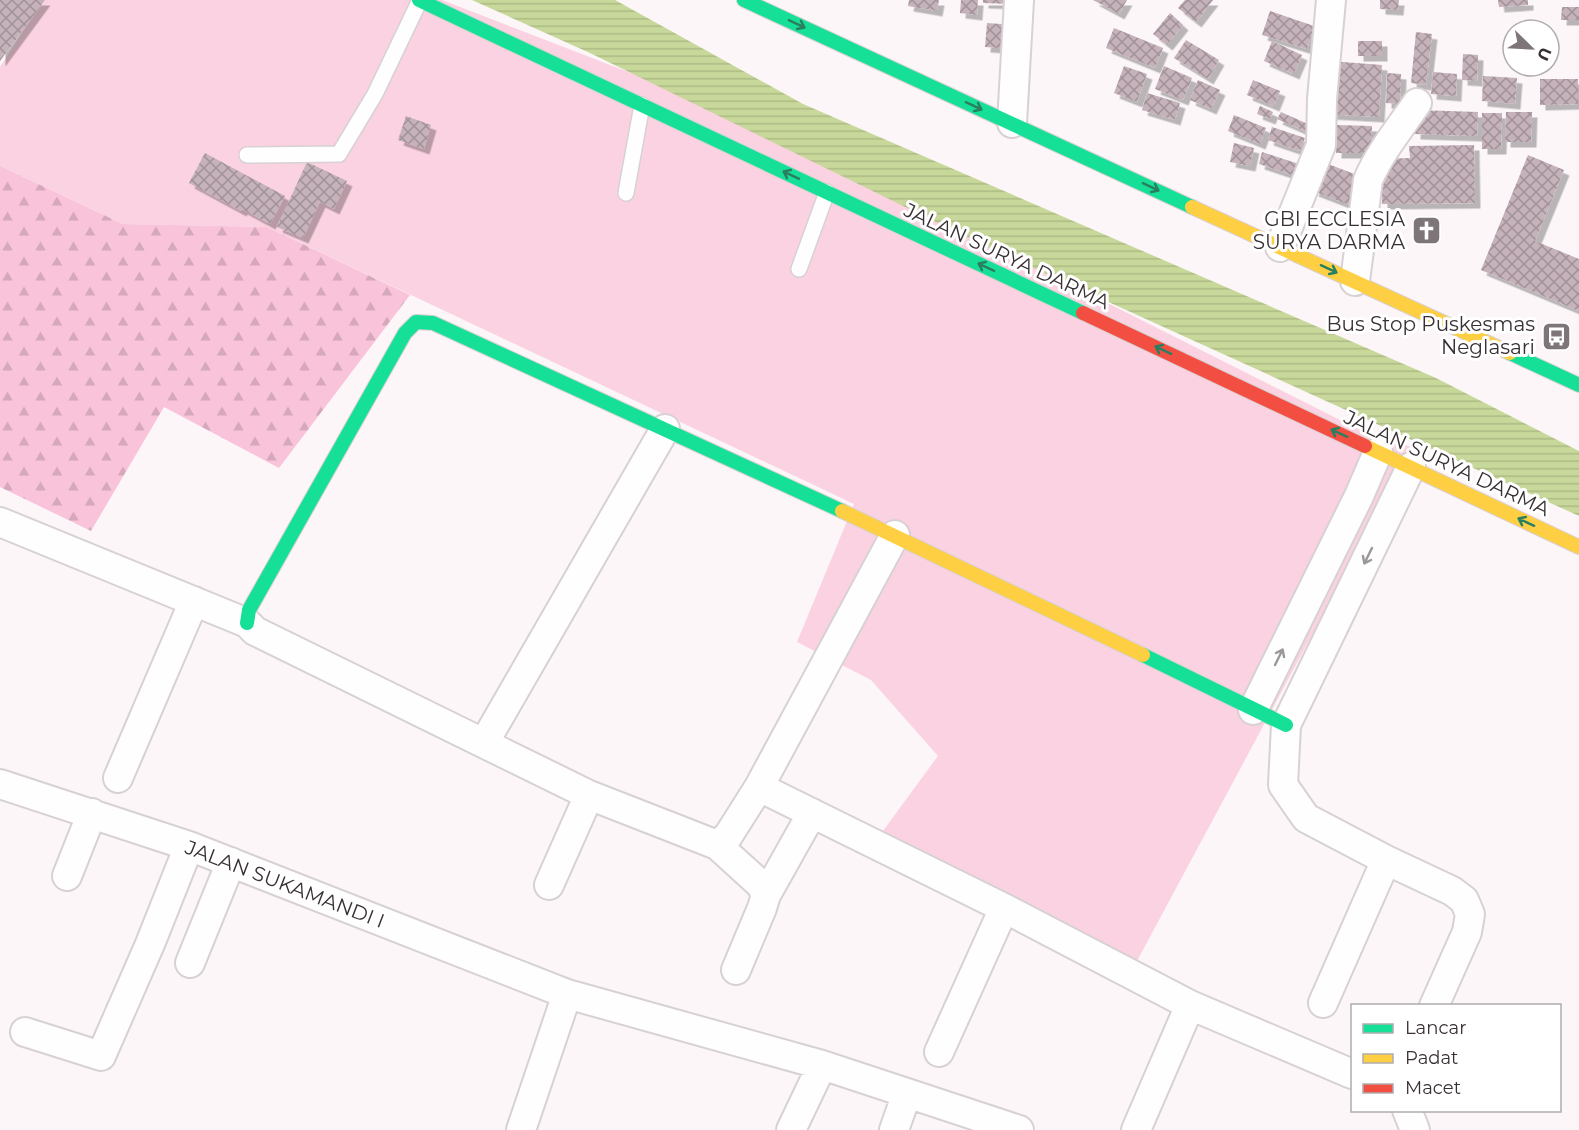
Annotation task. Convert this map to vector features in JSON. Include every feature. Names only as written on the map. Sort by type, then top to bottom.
[{"type":"main road","name":"JALAN SURYA DARMA","points":[[419,0],[1579,547]]},
{"type":"main road","points":[[744,0],[1579,385]]},
{"type":"main road","points":[[247,623],[249,610],[405,333],[416,322],[433,323],[895,535],[1286,725]]},
{"type":"street","points":[[1012,123],[1019,0]]},
{"type":"street","points":[[1280,247],[1321,145],[1322,99],[1331,0]]},
{"type":"street","points":[[1355,281],[1368,180],[1387,146],[1417,103]]},
{"type":"street","points":[[484,743],[665,429]]},
{"type":"street","points":[[1253,710],[1359,496],[1378,452]]},
{"type":"street","points":[[1411,467],[1286,725],[1283,785],[1306,818],[1452,891],[1464,900],[1470,914],[1467,932],[1434,1004]]},
{"type":"street","points":[[0,522],[247,623],[255,631],[589,795],[717,845],[761,885],[766,895]]},
{"type":"street","points":[[717,845],[728,836],[759,787],[895,535]]},
{"type":"street","points":[[118,778],[194,601]]},
{"type":"street","name":"JALAN SUKAMANDI I","points":[[0,784],[189,846],[567,994],[822,1065],[1005,1128]]},
{"type":"street","points":[[759,787],[1004,908],[1190,1005],[1351,1073]]},
{"type":"street","points":[[549,885],[589,795]]},
{"type":"street","points":[[67,876],[92,813]]},
{"type":"street","points":[[736,970],[766,895],[812,813]]},
{"type":"street","points":[[25,1032],[101,1056],[150,944],[189,846]]},
{"type":"street","points":[[1323,1003],[1386,860]]},
{"type":"street","points":[[190,963],[231,862]]},
{"type":"street","points":[[939,1052],[1004,908]]},
{"type":"street","points":[[521,1130],[567,994]]},
{"type":"street","points":[[1136,1130],[1190,1005]]},
{"type":"street","points":[[791,1130],[822,1065]]},
{"type":"street","points":[[894,1130],[907,1093]]},
{"type":"street","points":[[1408,1112],[1415,1130]]},
{"type":"lane","points":[[247,155],[339,154],[375,94],[419,0]]},
{"type":"lane","points":[[626,193],[642,105]]},
{"type":"lane","points":[[798,270],[827,192]]},
{"type":"shaded area","points":[[43,0],[442,0],[649,80],[837,167],[1374,437],[1413,447],[1137,961],[877,839],[938,756],[871,680],[797,642],[854,504],[267,227],[123,224],[0,166],[0,67]]},
{"type":"shaded area","points":[[472,0],[615,0],[803,104],[1436,378],[1579,451],[1579,516],[981,244],[590,53]]},
{"type":"green space","points":[[0,166],[123,224],[267,227],[410,295],[279,468],[164,407],[91,531],[0,487]]},
{"type":"building","points":[[0,0],[45,0],[0,61]]},
{"type":"building","points":[[909,0],[939,0],[937,11],[908,6]]},
{"type":"building","points":[[961,0],[978,0],[977,15],[960,13]]},
{"type":"building","points":[[983,0],[1012,0],[1011,4],[983,3]]},
{"type":"building","points":[[1093,0],[1127,0],[1119,14]]},
{"type":"building","points":[[1185,0],[1213,0],[1196,22],[1178,8]]},
{"type":"building","points":[[1380,0],[1399,0],[1398,10],[1380,9]]},
{"type":"building","points":[[1498,0],[1528,0],[1528,5],[1499,7]]},
{"type":"building","points":[[1562,7],[1579,7],[1579,20],[1561,20]]},
{"type":"building","points":[[1270,11],[1314,26],[1307,49],[1262,35]]},
{"type":"building","points":[[1170,13],[1183,25],[1167,45],[1153,34]]},
{"type":"building","points":[[987,23],[1015,25],[1013,49],[985,47]]},
{"type":"building","points":[[1114,28],[1163,48],[1155,68],[1106,48]]},
{"type":"building","points":[[1416,32],[1432,34],[1426,85],[1411,83]]},
{"type":"building","points":[[1186,40],[1219,60],[1208,79],[1174,58]]},
{"type":"building","points":[[1272,41],[1302,55],[1294,74],[1264,61]]},
{"type":"building","points":[[1358,41],[1382,41],[1382,56],[1358,56]]},
{"type":"building","points":[[1463,54],[1478,55],[1477,81],[1462,80]]},
{"type":"building","points":[[1330,61],[1382,65],[1379,117],[1327,114]]},
{"type":"building","points":[[1124,66],[1147,74],[1137,102],[1114,93]]},
{"type":"building","points":[[1164,66],[1192,78],[1183,100],[1155,89]]},
{"type":"building","points":[[1433,72],[1457,74],[1456,96],[1431,94]]},
{"type":"building","points":[[1387,73],[1401,74],[1400,104],[1386,103]]},
{"type":"building","points":[[1483,76],[1517,78],[1515,104],[1482,101]]},
{"type":"building","points":[[1540,79],[1578,79],[1578,104],[1540,105]]},
{"type":"building","points":[[1198,80],[1220,90],[1211,109],[1190,100]]},
{"type":"building","points":[[1253,80],[1280,91],[1274,106],[1247,95]]},
{"type":"building","points":[[1147,93],[1180,103],[1175,120],[1142,110]]},
{"type":"building","points":[[1260,106],[1273,112],[1270,119],[1257,114]]},
{"type":"building","points":[[1416,110],[1478,112],[1477,136],[1415,134]]},
{"type":"building","points":[[1281,112],[1310,125],[1307,132],[1277,119]]},
{"type":"building","points":[[1506,112],[1532,112],[1531,142],[1505,142]]},
{"type":"building","points":[[1482,113],[1502,113],[1501,149],[1482,149]]},
{"type":"building","points":[[1234,115],[1266,128],[1260,144],[1228,131]]},
{"type":"building","points":[[406,116],[431,125],[424,149],[398,140]]},
{"type":"building","points":[[1337,125],[1372,126],[1371,153],[1336,153]]},
{"type":"building","points":[[1272,127],[1305,138],[1300,151],[1268,140]]},
{"type":"building","points":[[1234,143],[1254,148],[1250,166],[1230,162]]},
{"type":"building","points":[[1474,145],[1475,203],[1382,204],[1382,159],[1410,158],[1409,146]]},
{"type":"building","points":[[1262,152],[1311,168],[1307,180],[1259,164]]},
{"type":"building","points":[[205,153],[285,196],[270,224],[189,183]]},
{"type":"building","points":[[1528,155],[1564,170],[1535,241],[1579,259],[1579,311],[1481,270]]},
{"type":"building","points":[[307,162],[347,181],[334,209],[320,202],[303,238],[277,227]]},
{"type":"building","points":[[1323,162],[1362,177],[1352,206],[1313,191]]},
{"type":"traffic: fast","points":[[419,0],[1083,313]]},
{"type":"traffic: fast","points":[[744,0],[1192,207]]},
{"type":"traffic: fast","points":[[247,623],[249,610],[405,333],[416,322],[433,323],[842,511]]},
{"type":"traffic: fast","points":[[1510,353],[1579,385]]},
{"type":"traffic: fast","points":[[1143,655],[1286,725]]},
{"type":"traffic: slow","points":[[1192,207],[1510,353]]},
{"type":"traffic: slow","points":[[1365,446],[1579,547]]},
{"type":"traffic: slow","points":[[842,511],[1143,655]]},
{"type":"traffic: jam","points":[[1083,313],[1365,446]]},
{"type":"place","name":"GBI ECCLESIA SURYA DARMA","points":[[1426,230]]},
{"type":"place","name":"Bus Stop Puskesmas Neglasari","points":[[1556,336]]}]
